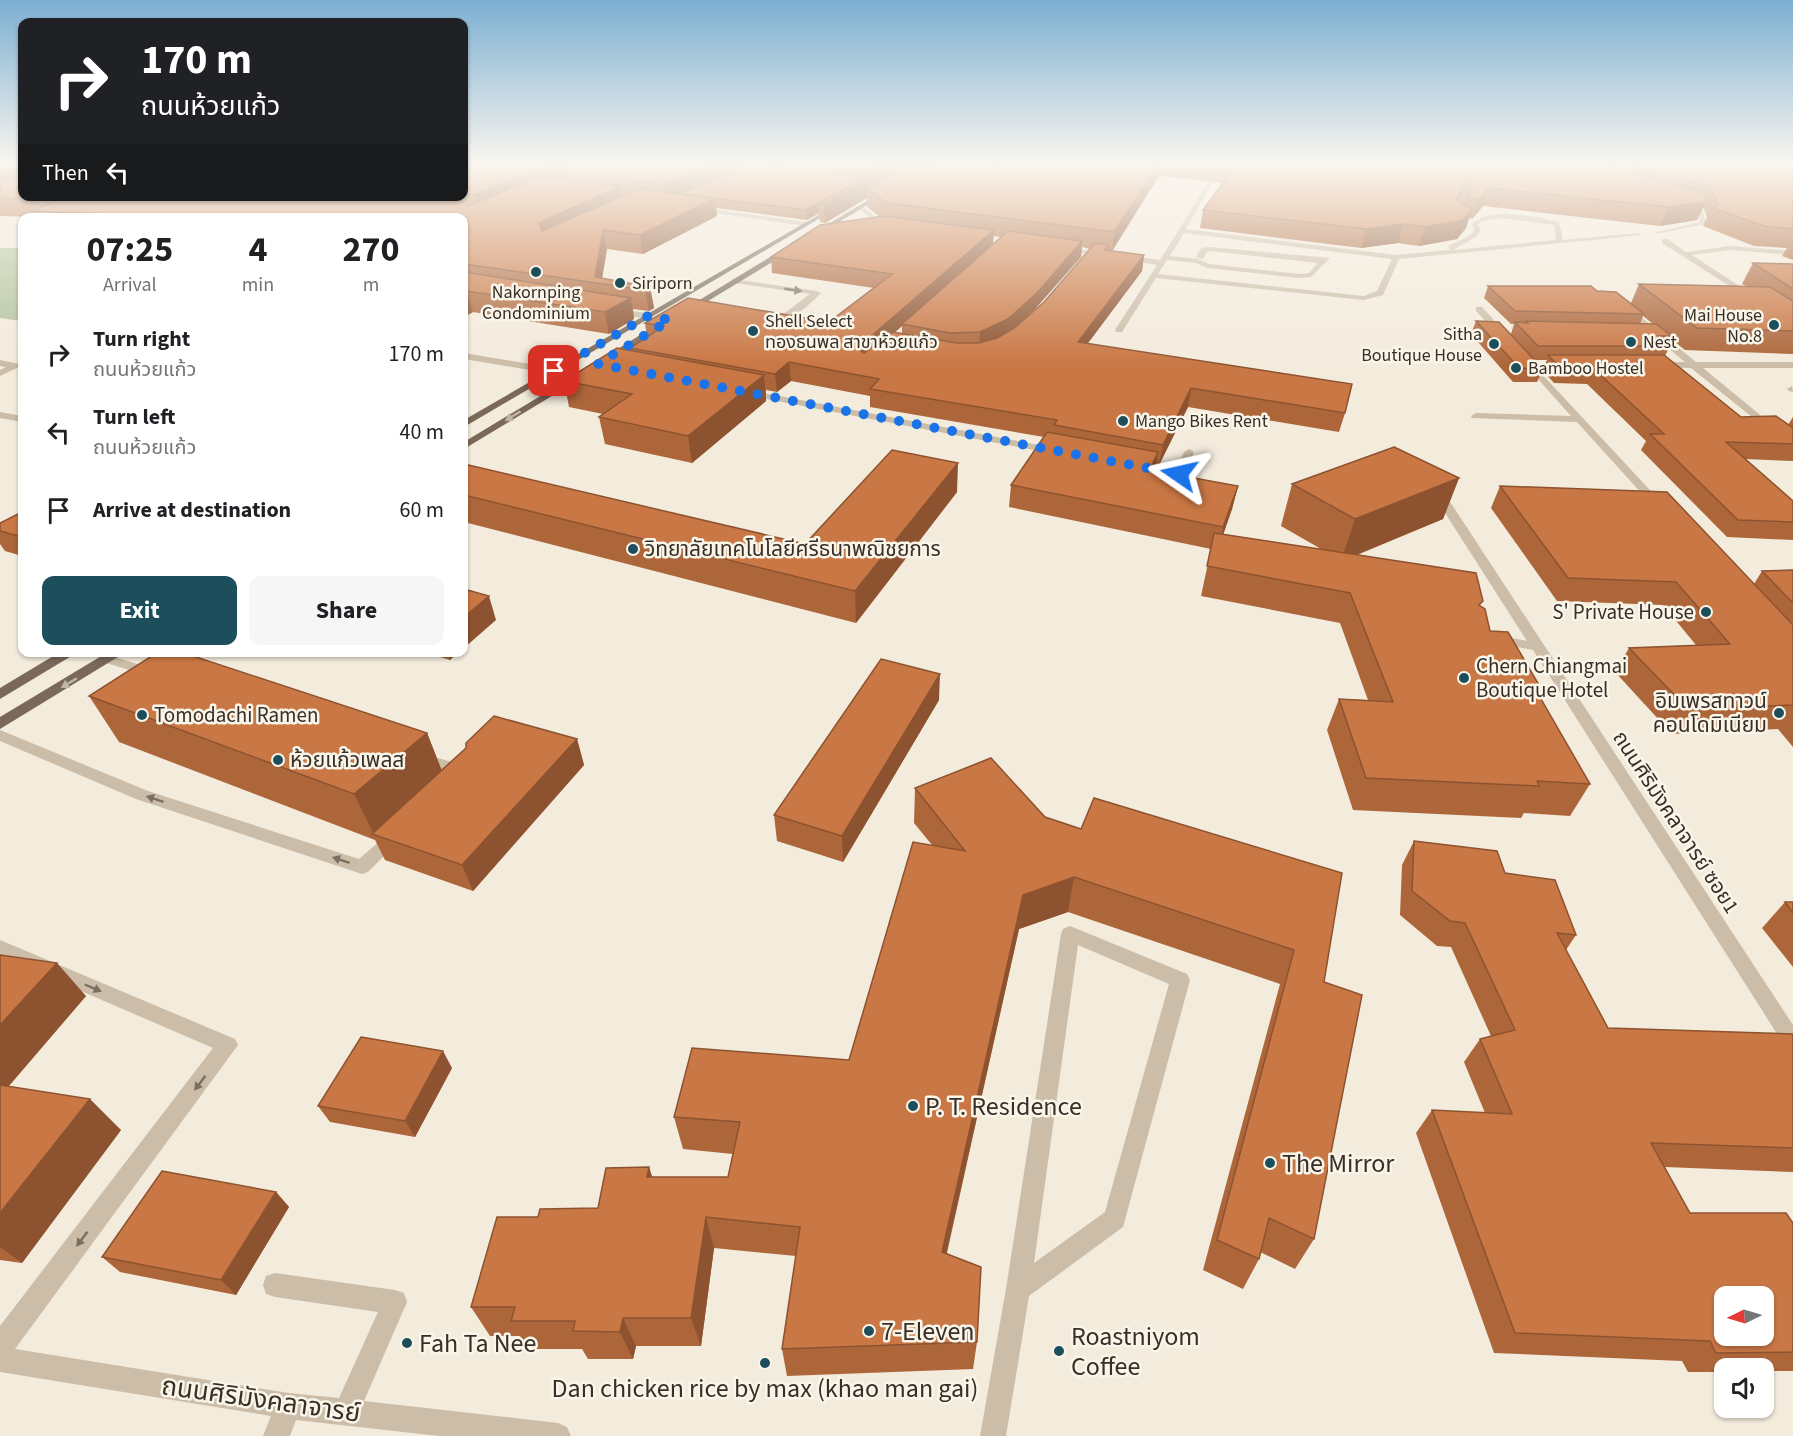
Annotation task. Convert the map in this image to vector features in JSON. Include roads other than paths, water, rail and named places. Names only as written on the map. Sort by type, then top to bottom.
[{"type":"main road","points":[[468,422],[794,231]]},
{"type":"main road","points":[[811,237],[821,231]]},
{"type":"main road","points":[[468,444],[801,243]]},
{"type":"main road","points":[[648,316],[674,318]]},
{"type":"main road","points":[[0,694],[63,657]]},
{"type":"main road","points":[[0,724],[111,657]]},
{"type":"street","points":[[1182,231],[1396,257],[1644,237],[1665,241],[1754,299]]},
{"type":"street","points":[[1119,330],[1182,231]]},
{"type":"street","points":[[1443,252],[1474,237],[1478,231]]},
{"type":"street","points":[[1558,231],[1560,242]]},
{"type":"street","points":[[1641,231],[1663,231]]},
{"type":"street","points":[[1641,231],[1644,237]]},
{"type":"street","points":[[811,237],[839,232]]},
{"type":"street","points":[[1658,232],[1671,237],[1665,241]]},
{"type":"street","points":[[1047,247],[1164,260],[1199,259],[1207,267],[1289,276],[1306,276],[1324,259],[1210,249],[1204,250],[1199,259]]},
{"type":"street","points":[[1686,254],[1730,248],[1793,253]]},
{"type":"street","points":[[1083,261],[1091,253]]},
{"type":"street","points":[[1155,276],[1364,298],[1380,293],[1396,257]]},
{"type":"street","points":[[735,281],[817,293],[780,321],[759,317]]},
{"type":"street","points":[[1613,299],[1793,447]]},
{"type":"street","points":[[693,306],[707,309]]},
{"type":"street","points":[[605,309],[648,316]]},
{"type":"street","points":[[1479,309],[1502,328],[1513,346],[1536,365],[1579,419],[1666,515]]},
{"type":"street","points":[[1642,332],[1654,332]]},
{"type":"street","points":[[468,357],[554,371]]},
{"type":"street","points":[[0,363],[16,366],[0,373]]},
{"type":"street","points":[[1647,365],[1793,365]]},
{"type":"street","points":[[593,367],[611,367]]},
{"type":"street","points":[[739,391],[1064,452]]},
{"type":"street","points":[[1476,416],[1579,419]]},
{"type":"street","points":[[2,417],[18,419]]},
{"type":"street","points":[[1122,463],[1179,474],[1189,452]]},
{"type":"street","name":"ถนนศิริมังคลาจารย์ ซอย1","points":[[1425,474],[1793,1042]]},
{"type":"street","points":[[1485,636],[1538,646]]},
{"type":"street","points":[[115,657],[164,677]]},
{"type":"street","points":[[0,735],[142,795],[362,867],[406,828]]},
{"type":"street","points":[[410,755],[466,772],[449,788]]},
{"type":"street","points":[[993,1436],[1018,1289],[1070,934],[1180,980],[1115,1220],[1018,1289]]},
{"type":"street","points":[[0,948],[228,1045],[0,1347]]},
{"type":"street","points":[[275,1285],[395,1302],[346,1412]]},
{"type":"street","name":"ถนนศิริมังคลาจารย์","points":[[0,1359],[289,1406],[558,1436]]},
{"type":"street","points":[[276,1436],[289,1406]]},
{"type":"place","name":"Nakornping Condominium","points":[[536,272]]},
{"type":"place","name":"Siriporn","points":[[620,283]]},
{"type":"place","name":"Mai House No.8","points":[[1774,325]]},
{"type":"place","name":"Shell Select ทองธนพล สาขาห้วยแก้ว","points":[[753,331]]},
{"type":"place","name":"Nest","points":[[1631,342]]},
{"type":"place","name":"Sitha Boutique House","points":[[1494,344]]},
{"type":"place","name":"Bamboo Hostel","points":[[1516,368]]},
{"type":"place","name":"Mango Bikes Rent","points":[[1123,421]]},
{"type":"place","name":"วิทยาลัยเทคโนโลยีศรีธนาพณิชยการ","points":[[633,549]]},
{"type":"place","name":"S' Private House","points":[[1706,612]]},
{"type":"place","name":"Chern Chiangmai Boutique Hotel","points":[[1464,678]]},
{"type":"place","name":"อิมเพรสทาวน์ คอนโดมิเนียม","points":[[1779,713]]},
{"type":"place","name":"Tomodachi Ramen","points":[[142,715]]},
{"type":"place","name":"ห้วยแก้วเพลส","points":[[278,760]]},
{"type":"place","name":"P. T. Residence","points":[[913,1106]]},
{"type":"place","name":"The Mirror","points":[[1270,1163]]},
{"type":"place","name":"7-Eleven","points":[[869,1331]]},
{"type":"place","name":"Fah Ta Nee","points":[[407,1343]]},
{"type":"place","name":"Roastniyom Coffee","points":[[1059,1351]]},
{"type":"place","name":"Dan chicken rice by max (khao man gai)","points":[[765,1363]]}]
